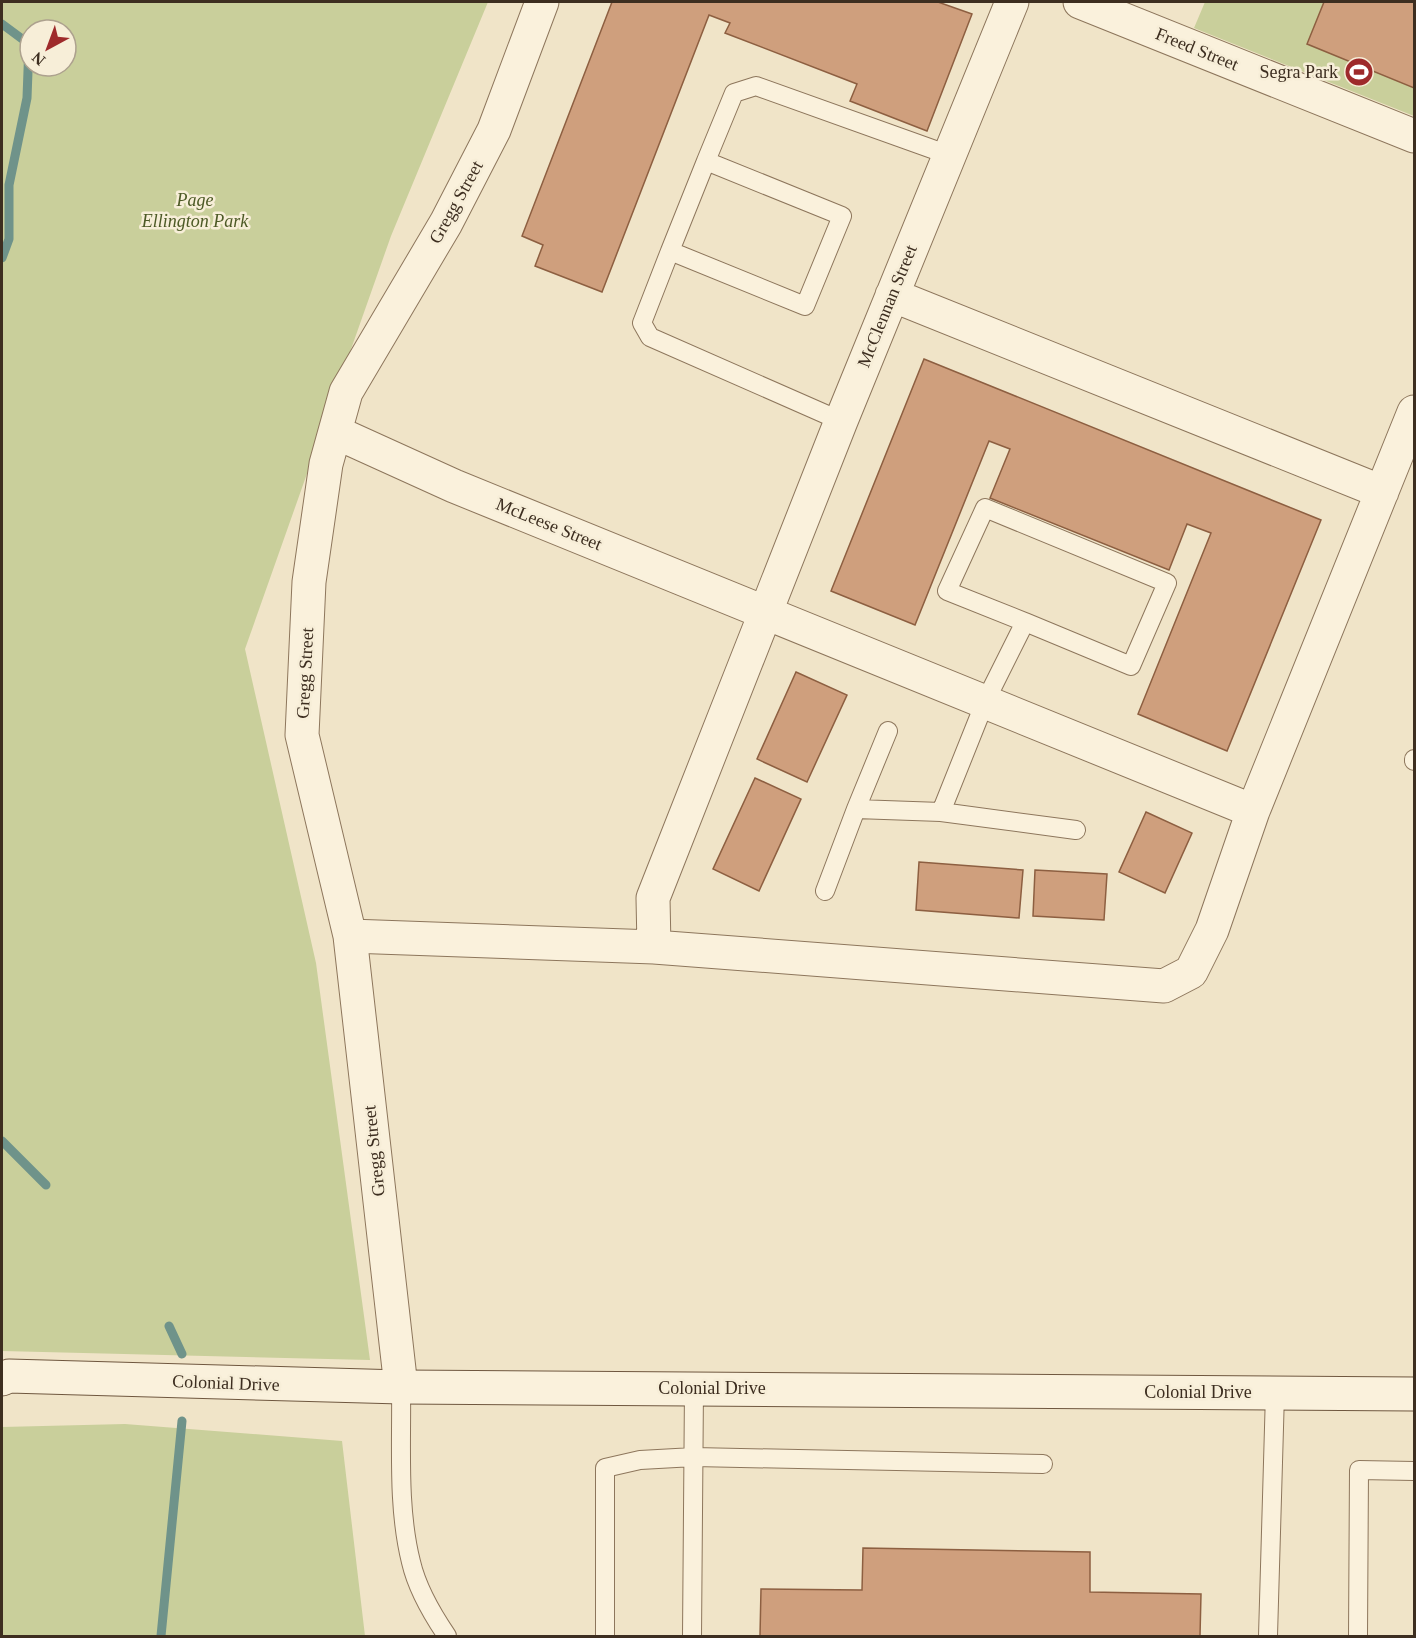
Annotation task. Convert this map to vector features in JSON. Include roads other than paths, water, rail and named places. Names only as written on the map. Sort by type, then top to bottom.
[{"type":"street","name":"Gregg Street","points":[[401,1387],[350,936],[302,735],[309,582],[326,464],[346,392],[446,223],[494,130],[542,2]]},
{"type":"street","name":"McClennan Street","points":[[654,947],[653,898],[841,421],[1012,2]]},
{"type":"street","name":"Freed Street","points":[[1080,2],[1414,136]]},
{"type":"street","points":[[892,295],[1382,492]]},
{"type":"street","points":[[350,936],[654,947],[1164,986],[1191,972],[1212,930],[1253,811],[1414,412]]},
{"type":"street","name":"McLeese Street","points":[[335,432],[454,486],[1253,811]]},
{"type":"street","name":"Colonial Drive","points":[[4,1375],[401,1387],[1414,1394]]},
{"type":"lane","points":[[841,421],[650,337],[642,322],[706,161],[734,93],[756,86],[950,155]]},
{"type":"lane","points":[[670,251],[805,306],[842,216],[706,161]]},
{"type":"lane","points":[[985,508],[1167,583],[1131,666],[1024,622],[947,591],[985,508]]},
{"type":"lane","points":[[941,812],[985,702],[1024,622]]},
{"type":"lane","points":[[825,891],[888,731]]},
{"type":"lane","points":[[856,809],[941,812],[1076,830]]},
{"type":"lane","points":[[401,1387],[403,1483],[406,1534],[411,1563],[435,1619],[447,1636]]},
{"type":"lane","points":[[692,1636],[694,1388]]},
{"type":"lane","points":[[1268,1636],[1275,1393]]},
{"type":"lane","points":[[605,1636],[605,1468],[640,1460],[694,1457],[1043,1464]]},
{"type":"lane","points":[[1358,1636],[1359,1470],[1414,1471]]},
{"type":"waterway","points":[[2,24],[29,44],[27,98],[9,185],[9,239],[2,258]]},
{"type":"waterway","points":[[2,1141],[46,1185]]},
{"type":"waterway","points":[[169,1326],[182,1354]]},
{"type":"waterway","points":[[161,1636],[182,1421]]},
{"type":"place","name":"Segra Park","points":[[1359,72]]},
{"type":"park label","name":"Page Ellington Park","points":[[195,210]]}]
